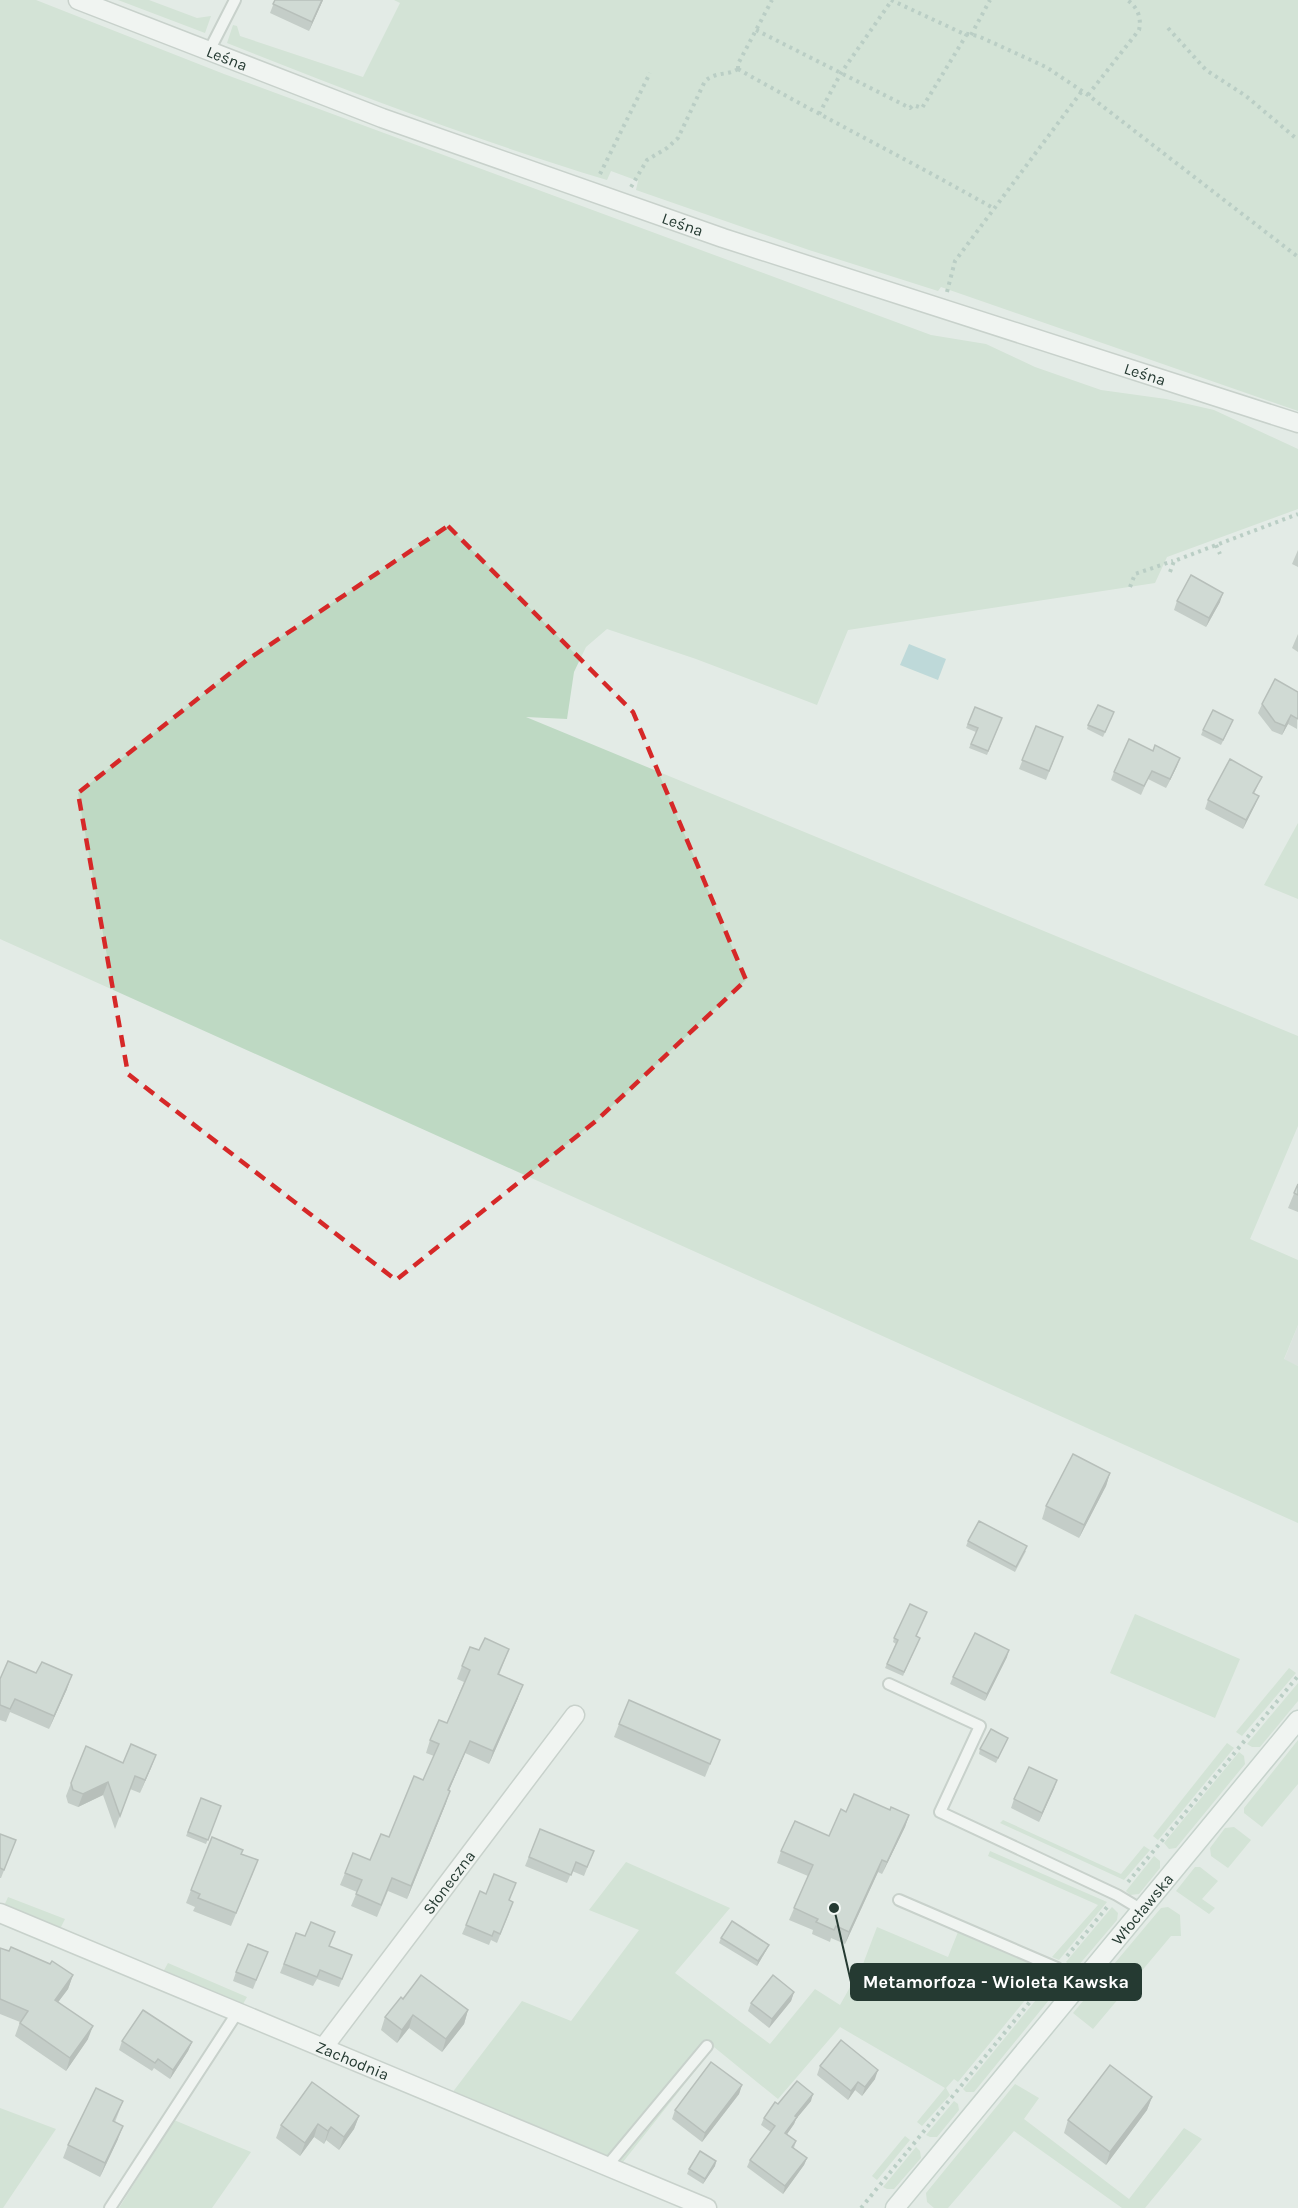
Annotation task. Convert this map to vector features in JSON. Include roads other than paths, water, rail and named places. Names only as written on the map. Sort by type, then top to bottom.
[{"type":"street","name":"Leśna","points":[[78,0],[382,118],[723,238],[1298,423]]},
{"type":"street","name":"Słoneczna","points":[[322,2048],[575,1715]]},
{"type":"street","name":"Włocławska","points":[[896,2208],[1298,1720]]},
{"type":"street","name":"Zachodnia","points":[[0,1913],[707,2208]]},
{"type":"lane","points":[[209,51],[235,0]]},
{"type":"lane","points":[[889,1684],[980,1726],[940,1812],[1117,1895],[1142,1910]]},
{"type":"lane","points":[[899,1900],[1057,1968],[1077,1988]]},
{"type":"lane","points":[[110,2208],[237,2013]]},
{"type":"lane","points":[[607,2166],[707,2046]]},
{"type":"water","points":[[909,644],[946,659],[938,680],[900,665]]},
{"type":"place","name":"Metamorfoza - Wioleta Kawska","points":[[834,1908]]}]
